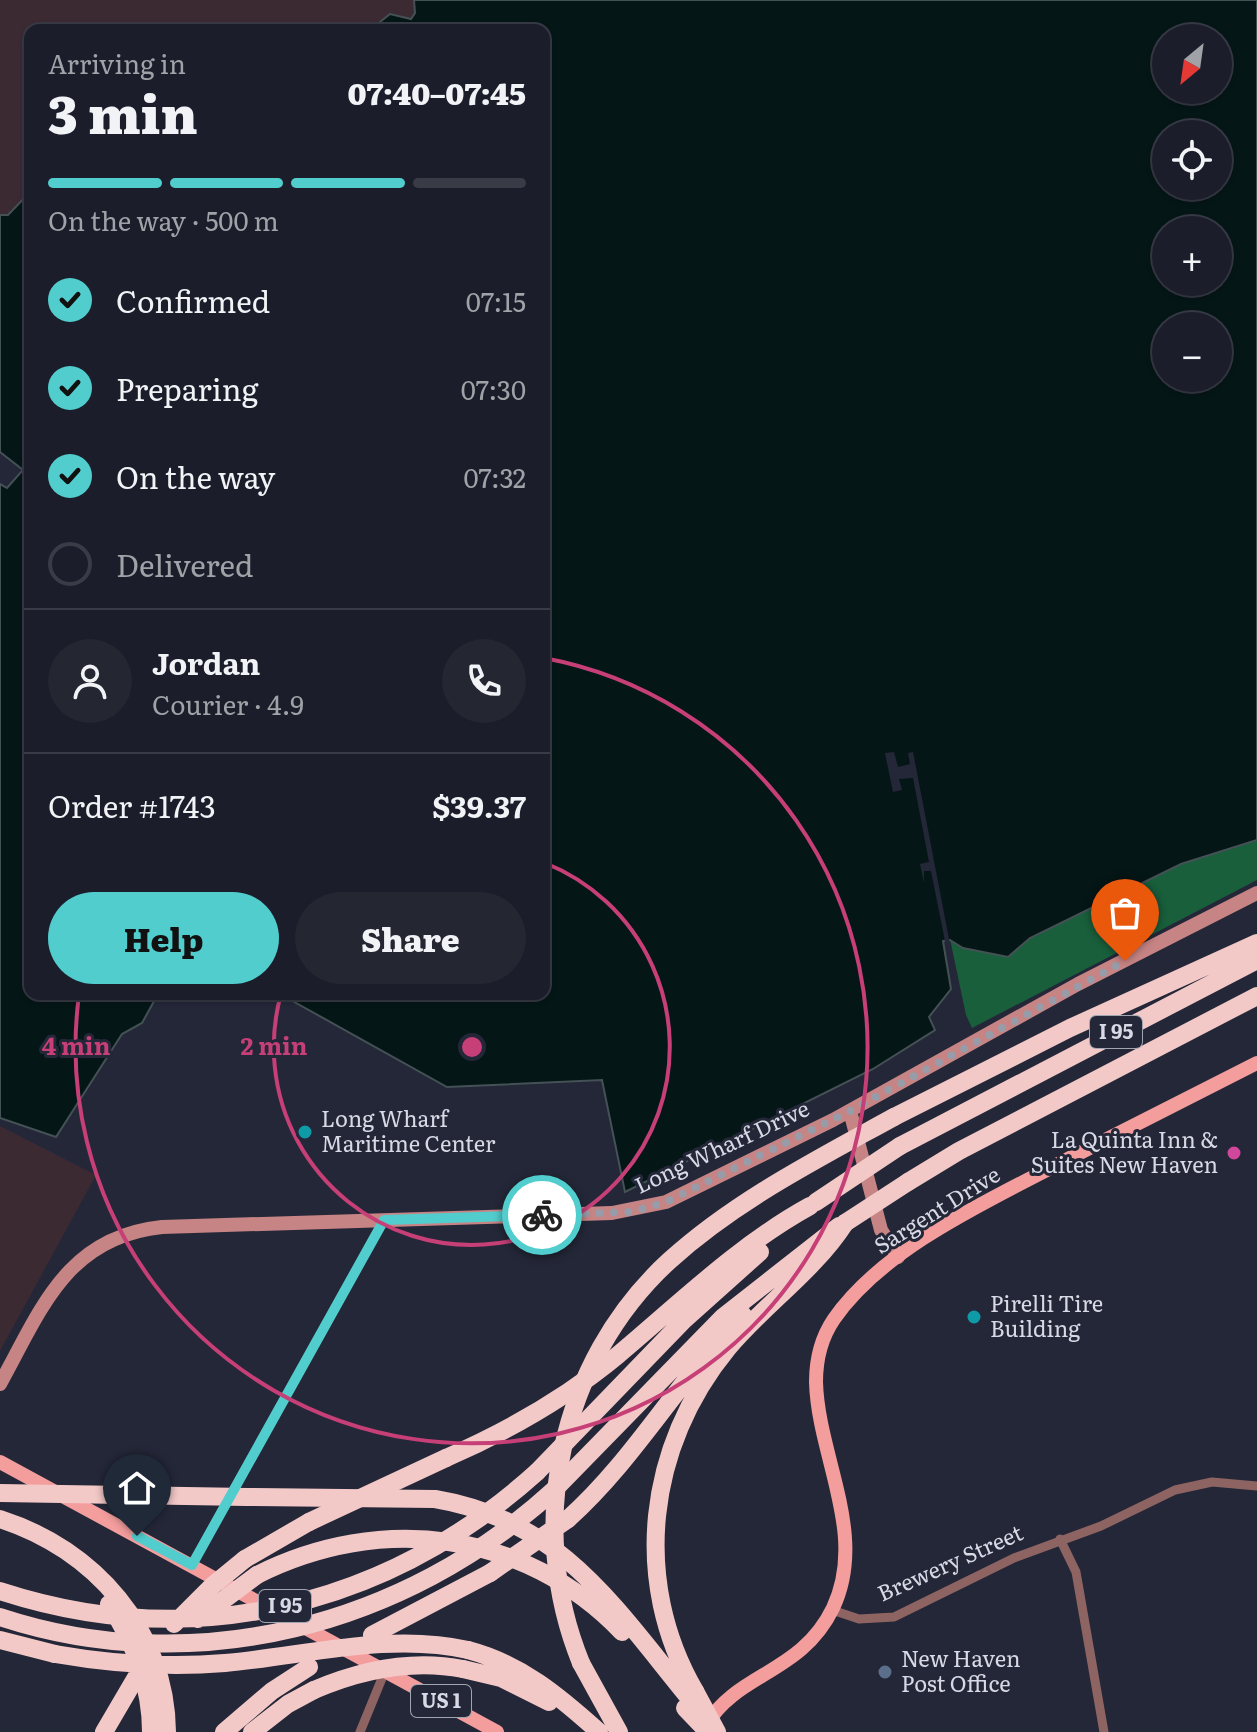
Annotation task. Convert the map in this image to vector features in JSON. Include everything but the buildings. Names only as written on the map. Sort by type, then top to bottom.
[{"type":"highway","points":[[619,1732],[581,1663],[559,1588],[554,1508],[568,1424],[580,1390],[606,1338],[647,1284],[703,1233],[804,1167],[894,1117],[1070,1028],[1257,943]]},
{"type":"highway","name":"I 95","points":[[0,1591],[65,1608],[154,1618],[230,1615],[292,1605],[354,1586],[419,1557],[468,1527],[537,1472],[703,1301],[787,1231],[813,1204],[900,1146],[1257,960]]},
{"type":"highway","name":"I 95","points":[[0,1617],[70,1634],[162,1643],[254,1637],[314,1625],[372,1606],[428,1580],[506,1531],[554,1490],[703,1336],[745,1297],[826,1243],[845,1223],[959,1151],[1257,996]]},
{"type":"highway","points":[[104,1732],[133,1678],[162,1637],[200,1596],[245,1559],[309,1522],[521,1422],[578,1386],[728,1262],[779,1223],[813,1204]]},
{"type":"highway","points":[[690,1699],[667,1631],[655,1577],[655,1522],[668,1459],[694,1401],[728,1349],[826,1243]]},
{"type":"highway","points":[[224,1732],[259,1701],[309,1667],[490,1573],[568,1519],[614,1474],[719,1339],[784,1270]]},
{"type":"highway","points":[[0,1493],[435,1499],[474,1507],[518,1525],[550,1543],[587,1576],[690,1699],[713,1732]]},
{"type":"highway","points":[[0,1519],[37,1533],[73,1553],[120,1598],[142,1635],[159,1676],[167,1732]]},
{"type":"highway","points":[[0,1527],[59,1555],[106,1599],[125,1630],[141,1669],[151,1732]]},
{"type":"highway","points":[[115,1732],[169,1647],[213,1605],[257,1575],[312,1551],[368,1539],[422,1538],[497,1554],[547,1575],[593,1605],[690,1699]]},
{"type":"highway","points":[[0,1640],[64,1655],[149,1665],[226,1662],[406,1643],[465,1660],[528,1689],[589,1732]]},
{"type":"highway","points":[[252,1732],[276,1712],[314,1690],[386,1668],[440,1665],[465,1660],[509,1665],[535,1679],[599,1732]]},
{"type":"main road","name":"Long Wharf Drive","points":[[0,1384],[54,1288],[77,1262],[102,1244],[130,1232],[162,1227],[612,1213],[651,1207],[850,1111],[1078,984],[1257,893]]},
{"type":"main road","name":"Sargent Drive","points":[[832,1610],[844,1567],[844,1525],[816,1387],[816,1368],[826,1332],[835,1317],[898,1257],[999,1195],[1257,1063]]},
{"type":"main road","points":[[850,1111],[881,1230],[898,1257]]},
{"type":"main road","name":"US 1","points":[[0,1462],[497,1732]]},
{"type":"main road","points":[[702,1732],[727,1698],[798,1654],[832,1610]]},
{"type":"street","points":[[192,1565],[384,1220]]},
{"type":"street","name":"Brewery Street","points":[[832,1610],[859,1619],[894,1617],[1060,1539],[1118,1519],[1175,1490],[1212,1482],[1257,1486]]},
{"type":"street","points":[[1060,1539],[1076,1572],[1104,1732]]},
{"type":"street","points":[[360,1732],[385,1671]]},
{"type":"shaded area","points":[[0,0],[413,0],[415,13],[407,20],[396,17],[375,24],[24,24],[24,198],[8,215],[0,215]]},
{"type":"shaded area","points":[[414,0],[1257,0],[1257,840],[1181,864],[1030,938],[1008,957],[963,948],[950,940],[943,941],[951,989],[929,1017],[935,1030],[873,1069],[625,1192],[602,1080],[447,1087],[291,1000],[550,1000],[550,24],[378,24],[390,14],[411,19],[415,13]]},
{"type":"shaded area","points":[[24,198],[24,1000],[155,1000],[142,1023],[122,1034],[56,1137],[0,1118],[0,484],[7,488],[23,470],[0,452],[0,215],[8,215]]},
{"type":"shaded area","points":[[0,1126],[96,1175],[0,1351]]},
{"type":"green space","points":[[1257,840],[1257,880],[972,1028],[966,1015],[950,939],[963,948],[1008,956],[1030,938],[1181,864]]},
{"type":"pier","points":[[894,752],[898,767],[910,764],[908,753],[913,752],[950,944],[951,971],[931,871],[924,871],[924,883],[920,864],[929,862],[913,778],[899,779],[902,790],[893,792],[885,753]]},
{"type":"way so far","points":[[542,1215],[631,1212],[666,1202],[850,1111],[1125,961]]},
{"type":"place","name":"Long Wharf Maritime Center","points":[[305,1132]]},
{"type":"place","name":"La Quinta Inn & Suites New Haven","points":[[1234,1153]]},
{"type":"place","name":"Pirelli Tire Building","points":[[974,1317]]},
{"type":"place","name":"New Haven Post Office","points":[[885,1672]]},
{"type":"route","points":[[137,1536],[192,1565],[384,1220],[542,1215]]}]
